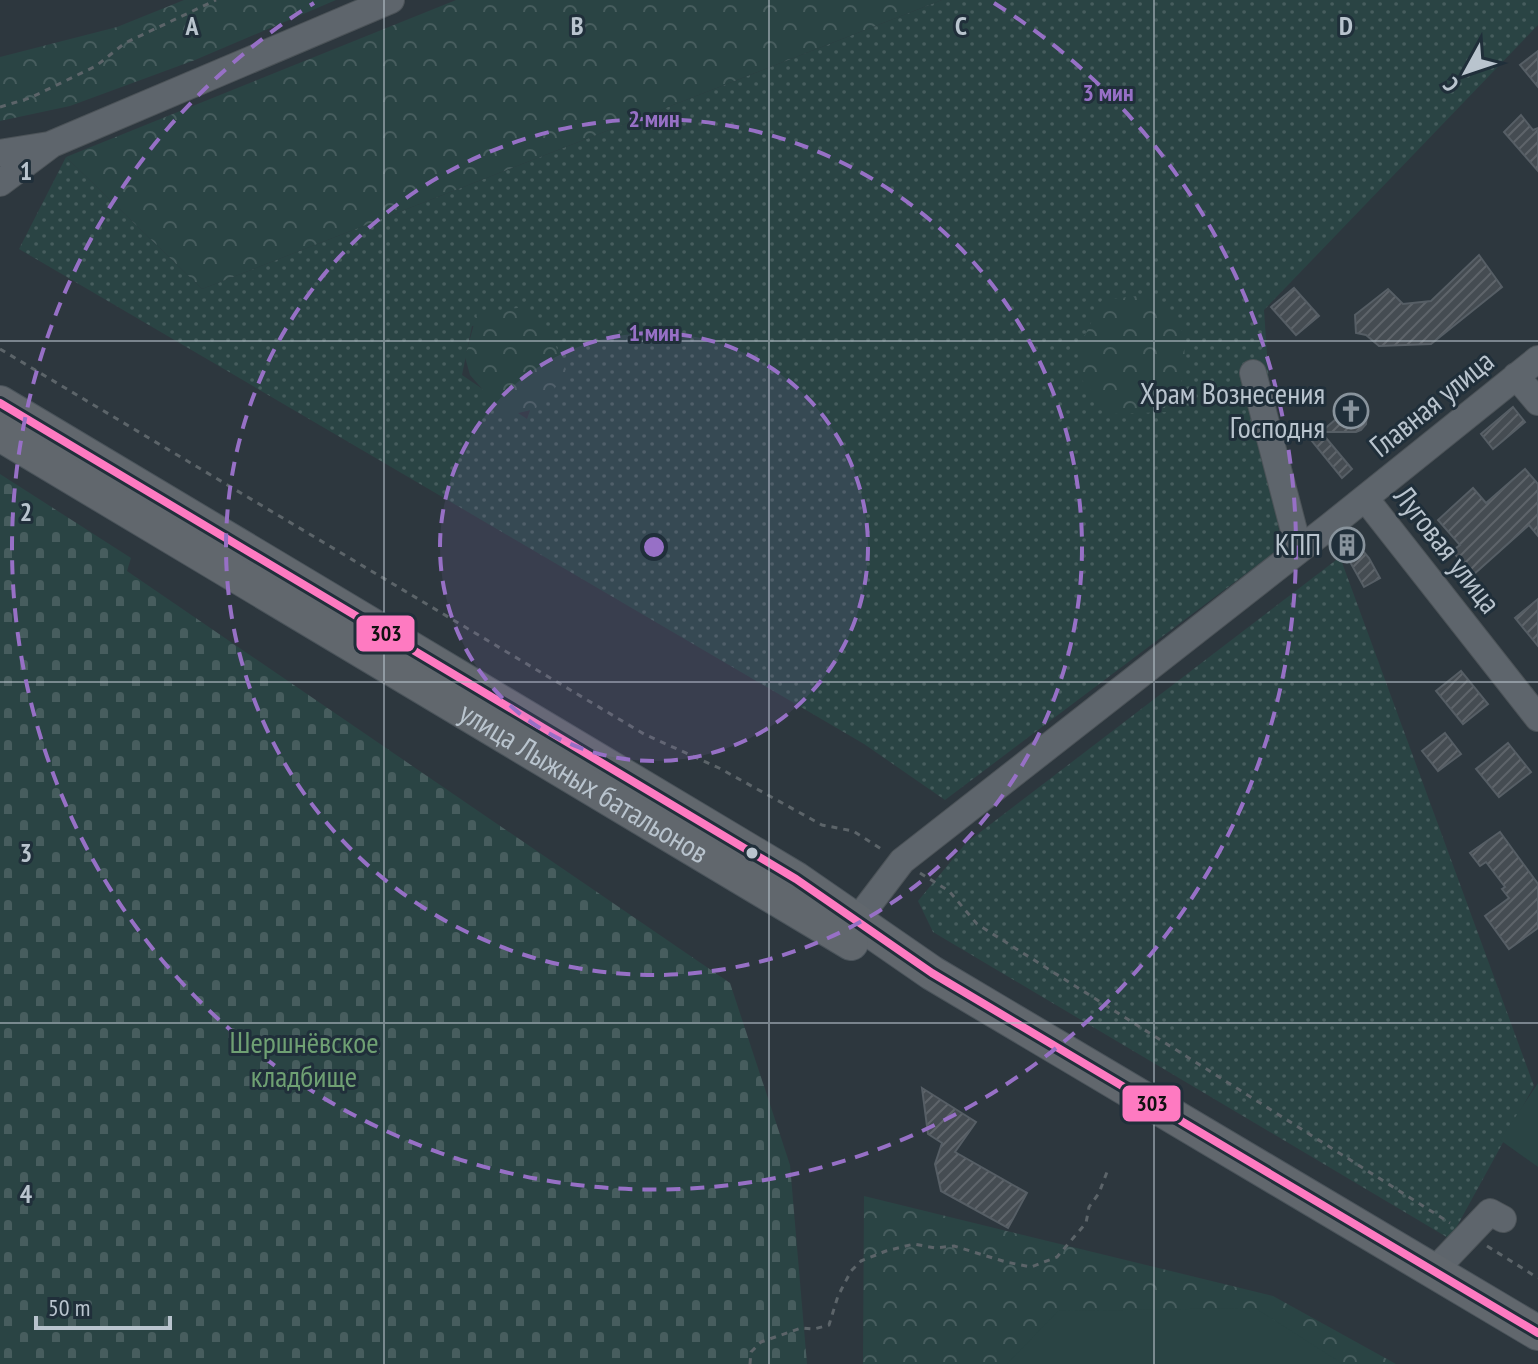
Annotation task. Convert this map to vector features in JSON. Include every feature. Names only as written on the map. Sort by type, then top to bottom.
[{"type":"main road","name":"улица Лыжных батальонов","points":[[0,403],[796,879],[850,930],[963,1009],[1538,1355]]},
{"type":"main road","name":"улица Лыжных батальонов","points":[[0,434],[850,930],[932,973],[1538,1333]]},
{"type":"street","points":[[0,153],[52,144],[391,0]]},
{"type":"street","points":[[0,183],[52,144]]},
{"type":"street","name":"Главная улица","points":[[850,930],[902,861],[1538,359]]},
{"type":"street","points":[[1253,373],[1299,550]]},
{"type":"street","points":[[1516,376],[1538,402]]},
{"type":"street","name":"Луговая улица","points":[[1365,498],[1538,718]]},
{"type":"street","points":[[1434,1271],[1490,1212],[1503,1219]]},
{"type":"path","points":[[0,107],[30,98],[96,66],[125,43],[216,0]]},
{"type":"path","points":[[0,349],[644,734],[719,768],[822,825]]},
{"type":"path","points":[[977,924],[1538,1278]]},
{"type":"path","points":[[750,1364],[751,1352],[761,1342],[801,1328],[829,1325],[838,1296],[851,1271],[861,1261],[886,1251],[914,1244],[935,1248],[954,1246],[1031,1267],[1057,1257],[1086,1223],[1089,1207],[1099,1193],[1107,1172]]},
{"type":"green space","points":[[184,0],[336,0],[195,60],[70,106],[0,121],[0,57],[117,27]]},
{"type":"green space","points":[[456,0],[942,0],[202,289],[66,157]]},
{"type":"green space","points":[[942,0],[1538,0],[1538,25],[1264,310],[1280,548],[945,800],[864,744],[19,249],[66,157],[202,289]],"holes":[[[527,324],[548,359],[527,419],[462,375],[472,326]]]},
{"type":"green space","points":[[1155,294],[1184,334],[1185,373],[1168,412],[1112,414],[1079,377],[1080,345],[1102,300]]},
{"type":"green space","points":[[525,307],[553,340],[568,374],[535,409],[506,416],[470,375],[465,357],[477,313]]},
{"type":"green space","name":"Шершнёвское кладбище","points":[[0,474],[131,558],[127,571],[730,983],[790,1165],[807,1364],[0,1364]]},
{"type":"green space","points":[[1340,557],[1534,1086],[1450,1239],[933,932],[918,901],[966,843]]},
{"type":"green space","points":[[1538,1083],[1538,1167],[1500,1140]]},
{"type":"green space","points":[[864,1196],[1273,1296],[1396,1364],[863,1364]]},
{"type":"green space","points":[[1255,1308],[1343,1364],[1007,1364],[1058,1311]]},
{"type":"building","points":[[1538,51],[1538,87],[1520,65]]},
{"type":"building","points":[[1521,115],[1533,130],[1538,128],[1538,171],[1504,132]]},
{"type":"building","points":[[1479,255],[1502,287],[1431,344],[1379,346],[1366,335],[1356,333],[1355,315],[1388,289],[1403,304],[1431,301]]},
{"type":"building","points":[[1294,288],[1319,316],[1296,335],[1271,307]]},
{"type":"building","name":"Храм Вознесения Господня","points":[[1351,394],[1359,397],[1364,406],[1366,424],[1356,432],[1321,432],[1336,419],[1335,408],[1339,399]]},
{"type":"building","points":[[1513,407],[1525,422],[1493,449],[1481,434]]},
{"type":"building","points":[[1321,432],[1352,469],[1342,478],[1311,440]]},
{"type":"building","points":[[1525,469],[1538,484],[1538,536],[1529,525],[1473,575],[1452,551],[1460,545],[1438,520],[1473,488],[1486,503]]},
{"type":"building","points":[[1348,533],[1369,558],[1380,578],[1364,587],[1349,560],[1335,544]]},
{"type":"building","points":[[1538,599],[1538,646],[1515,618]]},
{"type":"building","points":[[1461,671],[1488,704],[1463,724],[1436,691]]},
{"type":"building","points":[[1445,733],[1461,754],[1438,771],[1422,751]]},
{"type":"building","points":[[1508,743],[1531,772],[1499,797],[1476,769]]},
{"type":"building","points":[[1500,832],[1538,884],[1538,928],[1509,949],[1485,916],[1509,898],[1502,889],[1505,887],[1486,862],[1480,866],[1470,853]]},
{"type":"building","points":[[922,1088],[976,1122],[955,1152],[1027,1193],[1008,1228],[941,1191],[935,1164],[942,1143],[928,1134]]},
{"type":"transit line","name":"303","points":[[0,403],[796,879],[932,973],[1538,1333]]},
{"type":"place","name":"Храм Вознесения Господня","points":[[1351,411]]},
{"type":"place","name":"КПП","points":[[1347,545]]}]
